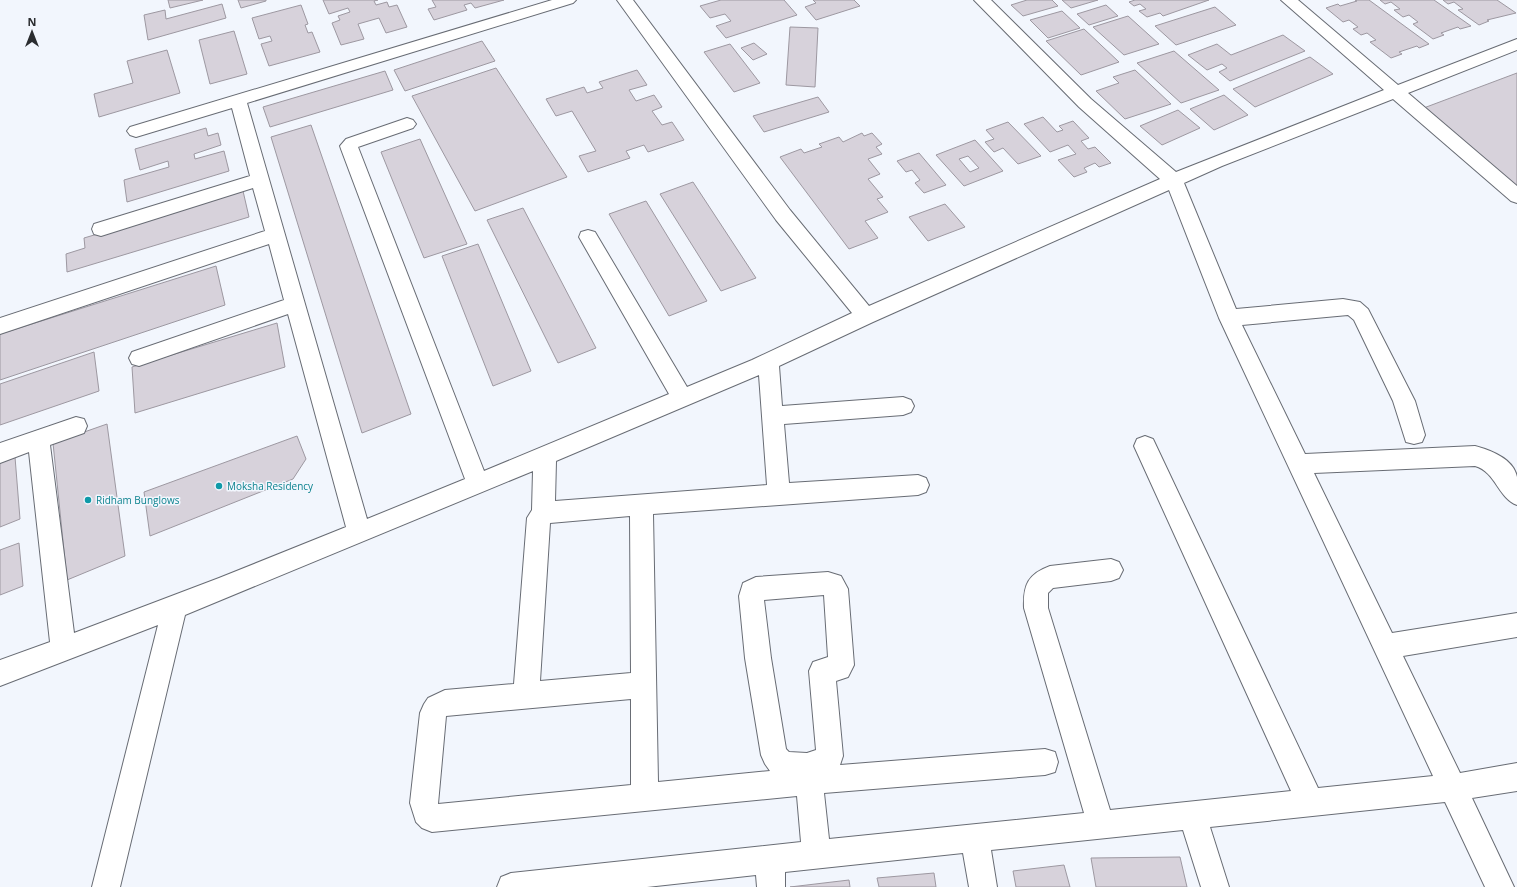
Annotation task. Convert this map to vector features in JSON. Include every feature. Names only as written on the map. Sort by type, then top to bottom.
[{"type":"street","points":[[136,131],[568,0]]},
{"type":"street","points":[[626,0],[783,215],[866,316]]},
{"type":"street","points":[[982,0],[1085,103],[1174,181],[1229,318],[1500,887]]},
{"type":"street","points":[[1289,0],[1517,196]]},
{"type":"street","points":[[0,673],[175,607],[478,484],[768,362],[866,316],[1174,181],[1396,91],[1517,44]]},
{"type":"street","points":[[238,100],[359,533]]},
{"type":"street","points":[[407,124],[352,143],[349,146],[478,484]]},
{"type":"street","points":[[101,229],[260,179]]},
{"type":"street","points":[[0,326],[275,235]]},
{"type":"street","points":[[588,237],[682,398]]},
{"type":"street","points":[[140,358],[295,304]]},
{"type":"street","points":[[1229,318],[1343,307],[1353,308],[1361,315],[1404,401],[1414,435]]},
{"type":"street","points":[[768,362],[779,494]]},
{"type":"street","points":[[772,416],[903,406]]},
{"type":"street","points":[[0,453],[76,426]]},
{"type":"street","points":[[38,439],[62,649]]},
{"type":"street","points":[[1145,446],[1311,803]]},
{"type":"street","points":[[543,514],[545,456]]},
{"type":"street","points":[[1299,464],[1475,456],[1487,458],[1496,464],[1517,495]]},
{"type":"street","points":[[526,696],[538,518],[543,514],[779,494],[918,485]]},
{"type":"street","points":[[640,505],[645,796]]},
{"type":"street","points":[[1101,825],[1036,608],[1035,591],[1042,581],[1050,577],[1111,570]]},
{"type":"street","points":[[828,583],[832,584],[836,589],[841,665],[839,668],[822,671],[830,756],[807,774],[781,764],[774,755],[758,658],[751,596],[752,591],[756,589],[828,583]]},
{"type":"street","points":[[106,887],[175,607]]},
{"type":"street","points":[[1385,646],[1517,625]]},
{"type":"street","points":[[643,685],[445,703],[437,707],[433,713],[424,803],[426,812],[432,818],[645,796],[807,774],[1045,762]]},
{"type":"street","points":[[807,774],[817,856]]},
{"type":"street","points":[[528,886],[771,874],[817,856],[1452,788],[1517,777]]},
{"type":"street","points":[[1193,816],[1215,887]]},
{"type":"street","points":[[975,838],[983,887]]},
{"type":"building","points":[[168,0],[203,0],[170,8]]},
{"type":"building","points":[[238,0],[266,0],[266,1],[241,8]]},
{"type":"building","points":[[323,0],[378,0],[374,1],[376,5],[387,2],[389,7],[397,5],[407,27],[386,33],[379,18],[358,24],[364,39],[341,45],[332,23],[340,20],[338,16],[350,12],[348,8],[329,14]]},
{"type":"building","points":[[432,0],[504,0],[475,8],[471,3],[464,5],[467,10],[434,20],[428,9],[436,7]]},
{"type":"building","points":[[721,0],[784,0],[797,15],[726,38],[716,26],[731,21],[725,14],[710,18],[700,6]]},
{"type":"building","points":[[813,0],[854,0],[860,6],[816,20],[805,7],[816,3]]},
{"type":"building","points":[[1027,0],[1052,0],[1058,6],[1023,16],[1011,5]]},
{"type":"building","points":[[1062,0],[1098,0],[1071,8]]},
{"type":"building","points":[[1135,0],[1209,0],[1163,16],[1160,13],[1147,17],[1139,11],[1146,9],[1140,4],[1134,6],[1129,2]]},
{"type":"building","points":[[1355,0],[1369,0],[1429,44],[1419,48],[1417,46],[1399,52],[1402,54],[1391,58],[1370,42],[1376,40],[1367,33],[1361,35],[1353,29],[1358,27],[1349,20],[1343,22],[1326,8],[1338,4],[1340,6],[1357,1]]},
{"type":"building","points":[[1380,0],[1434,0],[1471,26],[1460,29],[1458,27],[1441,33],[1444,35],[1433,39],[1413,24],[1418,22],[1409,15],[1403,17],[1394,10],[1400,9],[1391,2],[1385,4]]},
{"type":"building","points":[[1443,0],[1497,0],[1516,13],[1487,20],[1489,21],[1479,25],[1458,10],[1463,9],[1454,2],[1448,4]]},
{"type":"building","points":[[222,4],[226,18],[148,40],[144,15],[165,10],[166,19]]},
{"type":"building","points":[[301,5],[308,24],[305,25],[308,33],[312,32],[320,52],[269,66],[261,44],[272,41],[270,36],[259,39],[252,18]]},
{"type":"building","points":[[1106,5],[1118,16],[1089,25],[1077,14]]},
{"type":"building","points":[[1215,7],[1236,25],[1176,45],[1155,26]]},
{"type":"building","points":[[1062,11],[1080,28],[1048,38],[1030,20]]},
{"type":"building","points":[[1128,16],[1159,44],[1124,55],[1093,27]]},
{"type":"building","points":[[790,27],[818,28],[815,87],[786,85]]},
{"type":"building","points":[[1084,29],[1119,62],[1081,75],[1046,41]]},
{"type":"building","points":[[234,31],[247,74],[210,84],[199,40]]},
{"type":"building","points":[[1283,35],[1305,51],[1230,81],[1219,72],[1227,68],[1222,64],[1207,70],[1188,55],[1217,44],[1231,55]]},
{"type":"building","points":[[482,41],[495,61],[405,91],[394,70]]},
{"type":"building","points":[[754,43],[767,54],[753,60],[741,48]]},
{"type":"building","points":[[730,44],[760,83],[734,92],[704,52]]},
{"type":"building","points":[[167,50],[180,93],[99,117],[94,94],[133,83],[127,61]]},
{"type":"building","points":[[1174,51],[1219,90],[1181,103],[1137,63]]},
{"type":"building","points":[[1310,57],[1333,74],[1255,107],[1233,89]]},
{"type":"building","points":[[496,68],[567,177],[475,211],[412,96]]},
{"type":"building","points":[[637,70],[647,85],[629,90],[636,101],[654,95],[662,107],[652,111],[662,125],[672,122],[684,140],[648,152],[644,145],[626,151],[630,158],[588,172],[579,156],[596,151],[572,111],[556,116],[546,99],[584,87],[587,93],[603,88],[599,82]]},
{"type":"building","points":[[1135,70],[1171,104],[1125,119],[1096,91],[1119,83],[1113,77]]},
{"type":"building","points":[[385,71],[393,90],[270,127],[263,107]]},
{"type":"building","points":[[1517,73],[1517,187],[1421,109]]},
{"type":"building","points":[[1224,95],[1248,115],[1214,130],[1190,109]]},
{"type":"building","points":[[818,97],[829,112],[764,132],[753,116]]},
{"type":"building","points":[[1178,110],[1200,128],[1162,145],[1140,126]]},
{"type":"building","points":[[1043,117],[1057,132],[1063,130],[1059,126],[1073,121],[1089,138],[1081,141],[1088,149],[1095,147],[1111,163],[1099,167],[1095,163],[1084,168],[1087,172],[1074,177],[1058,160],[1076,154],[1068,145],[1050,152],[1024,124]]},
{"type":"building","points":[[1008,122],[1041,156],[1018,164],[1003,148],[994,152],[985,142],[994,139],[986,130]]},
{"type":"building","points":[[311,125],[411,414],[362,433],[271,137]]},
{"type":"building","points":[[206,128],[208,136],[218,133],[221,145],[194,154],[195,159],[224,151],[229,171],[127,202],[124,180],[169,167],[168,161],[140,170],[135,149]]},
{"type":"building","points":[[862,133],[864,136],[872,133],[882,144],[876,147],[882,154],[868,159],[880,174],[868,179],[883,197],[877,199],[888,212],[865,221],[878,238],[849,249],[780,157],[801,149],[804,153],[822,147],[819,144],[839,137],[843,142]]},
{"type":"building","points":[[420,139],[467,244],[424,258],[381,152]]},
{"type":"building","points":[[975,140],[1003,171],[964,186],[936,155]],"holes":[[[968,156],[979,168],[970,172],[959,159]]]},
{"type":"building","points":[[919,153],[946,185],[924,193],[915,183],[920,180],[912,170],[906,172],[897,161]]},
{"type":"building","points":[[693,182],[756,278],[721,291],[660,194]]},
{"type":"building","points":[[243,191],[249,217],[67,272],[66,254],[85,248],[84,238]]},
{"type":"building","points":[[646,201],[707,301],[669,316],[609,214]]},
{"type":"building","points":[[945,204],[965,227],[928,241],[909,217]]},
{"type":"building","points":[[523,208],[596,348],[558,363],[487,220]]},
{"type":"building","points":[[478,244],[531,371],[493,386],[442,256]]},
{"type":"building","points":[[216,266],[225,305],[0,380],[0,334]]},
{"type":"building","points":[[277,323],[285,367],[135,413],[132,367]]},
{"type":"building","points":[[94,352],[99,391],[0,425],[0,384]]},
{"type":"building","name":"Ridham Bunglows","points":[[107,424],[125,556],[67,580],[53,443]]},
{"type":"building","name":"Moksha Residency","points":[[297,436],[306,459],[293,479],[150,536],[144,492]]},
{"type":"building","points":[[15,457],[20,519],[0,527],[0,463]]},
{"type":"building","points":[[19,543],[23,586],[0,595],[0,550]]},
{"type":"building","points":[[1180,857],[1187,887],[1096,887],[1091,858]]},
{"type":"building","points":[[1064,865],[1070,887],[1016,887],[1013,871]]},
{"type":"building","points":[[934,873],[936,887],[879,887],[877,878]]},
{"type":"building","points":[[849,880],[850,887],[790,887]]},
{"type":"place","name":"Moksha Residency","points":[[219,486]]},
{"type":"place","name":"Ridham Bunglows","points":[[88,500]]}]
